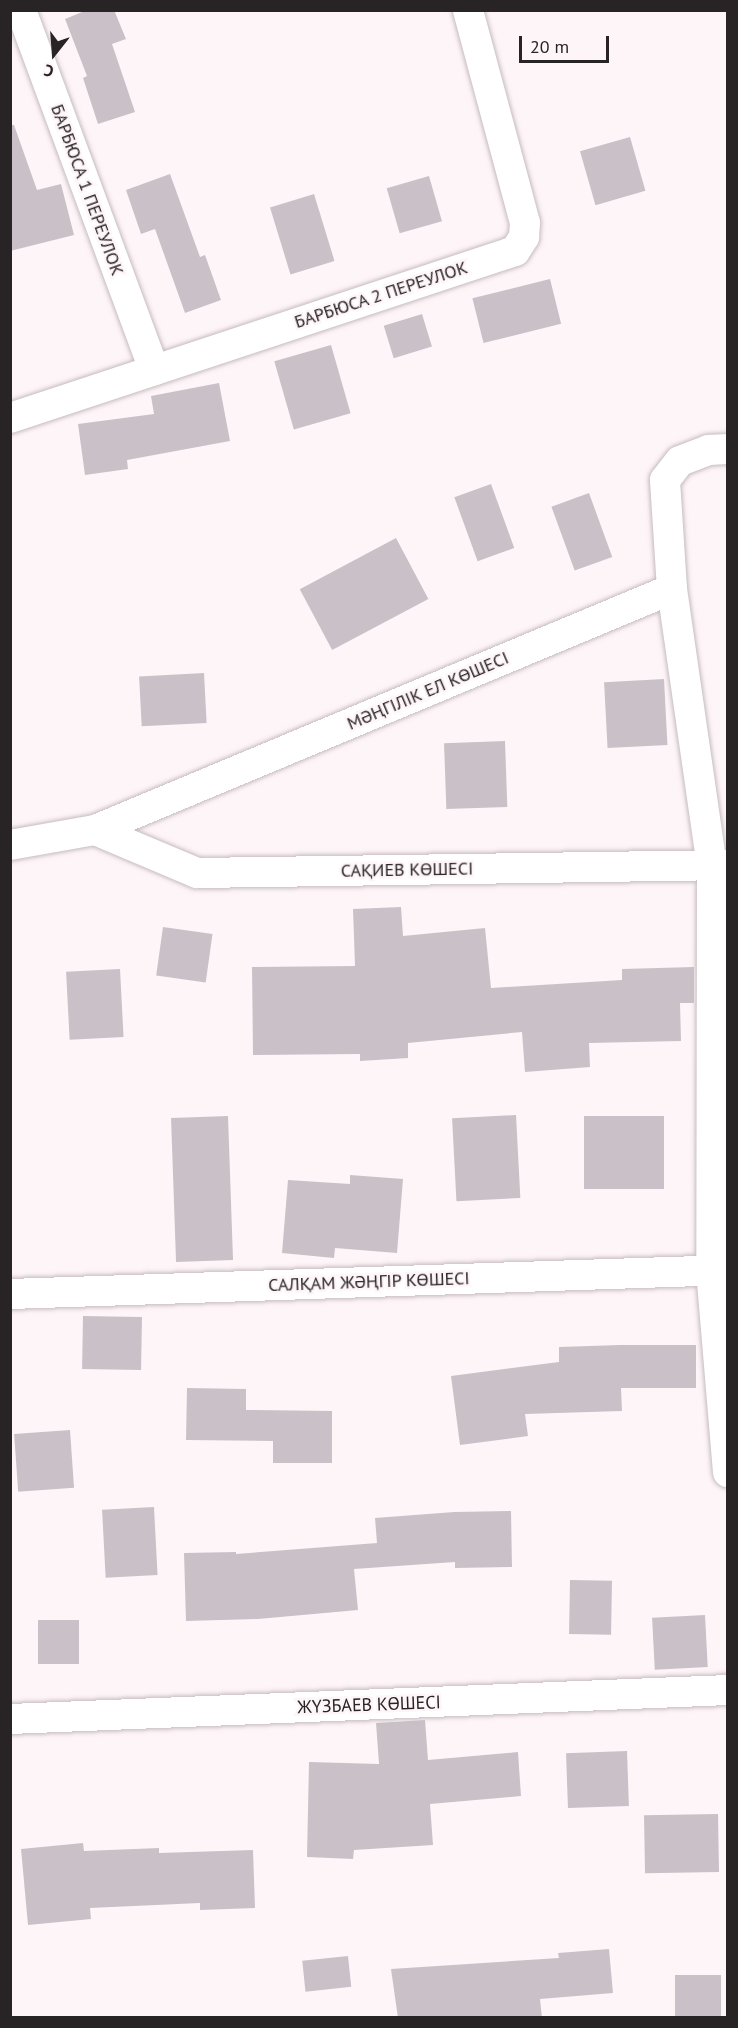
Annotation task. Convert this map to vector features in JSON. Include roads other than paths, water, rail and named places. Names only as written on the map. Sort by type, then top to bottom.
[{"type":"street","name":"БАРБЮСА 1 ПЕРЕУЛОК","points":[[21,10],[154,370]]},
{"type":"street","name":"БАРБЮСА 2 ПЕРЕУЛОК","points":[[10,418],[515,251],[524,237],[525,223],[468,10]]},
{"type":"street","points":[[728,449],[708,450],[680,461],[665,480],[672,589],[720,865],[719,1270],[728,1472]]},
{"type":"street","name":"МӘҢГІЛІК ЕЛ КӨШЕСІ","points":[[10,845],[94,830],[672,589]]},
{"type":"street","name":"САҚИЕВ КӨШЕСІ","points":[[94,830],[197,873],[720,865]]},
{"type":"street","name":"САЛҚАМ ЖӘҢГІР КӨШЕСІ","points":[[10,1294],[719,1270]]},
{"type":"street","name":"ЖҮЗБАЕВ КӨШЕСІ","points":[[10,1719],[728,1690]]}]
